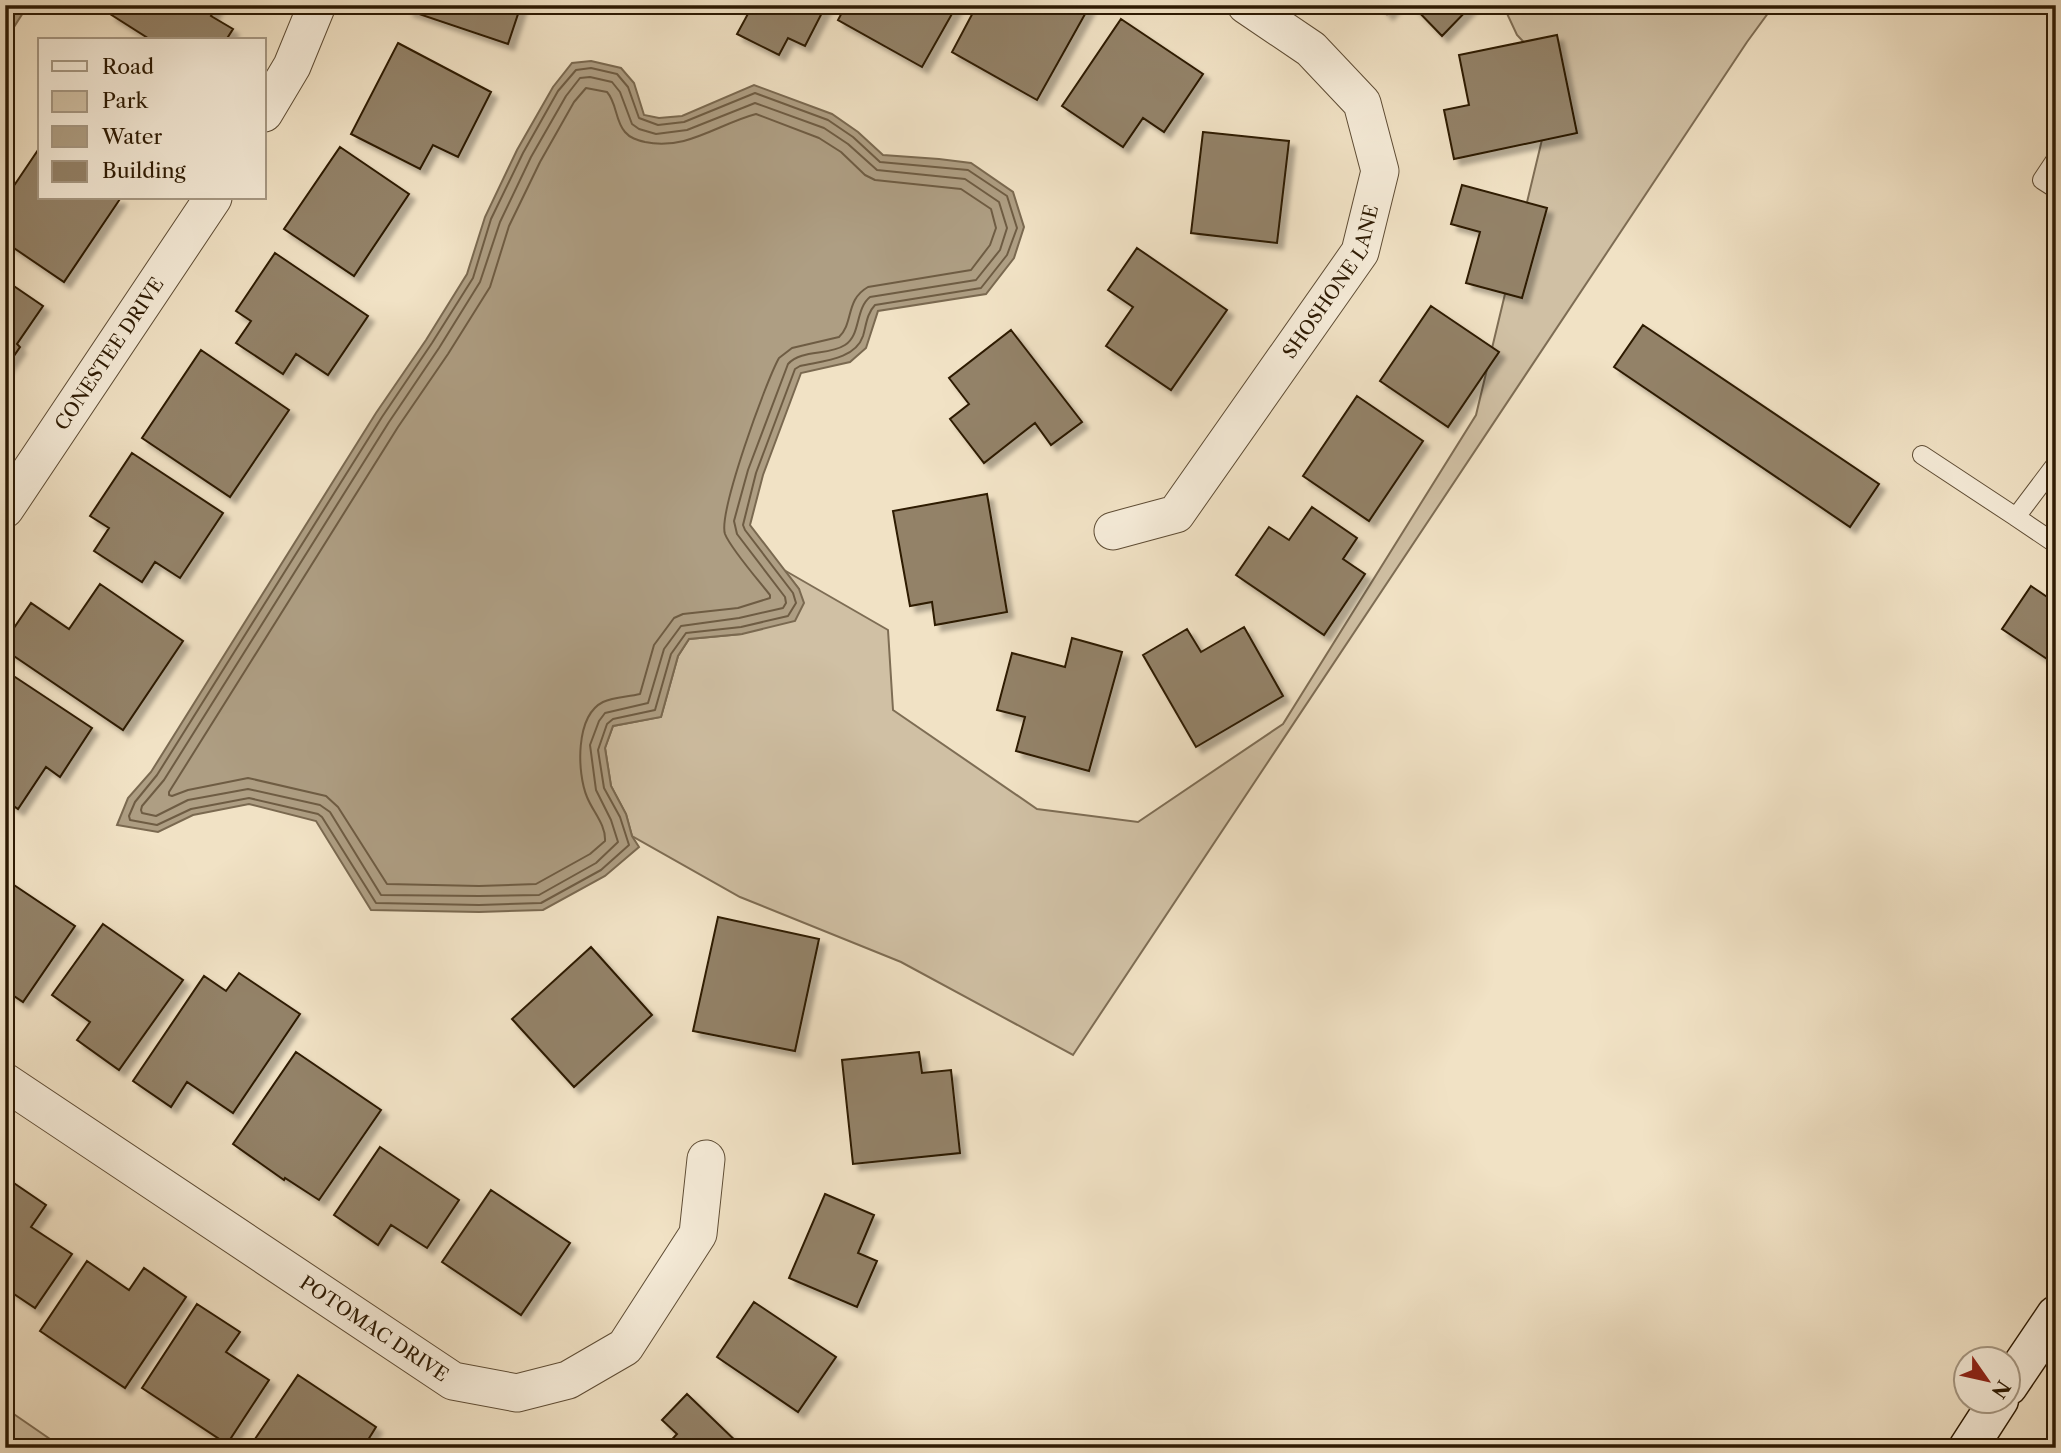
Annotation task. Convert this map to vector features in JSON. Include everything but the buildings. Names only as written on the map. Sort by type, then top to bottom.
[{"type":"main road","points":[[2022,1365],[2056,1315]]},
{"type":"main road","points":[[1968,1448],[1990,1414]]},
{"type":"street","points":[[266,110],[292,66],[317,5]]},
{"type":"street","name":"SHOSHONE LANE","points":[[1113,531],[1176,514],[1360,252],[1380,171],[1362,103],[1311,49],[1246,5]]},
{"type":"street","name":"CONESTEE DRIVE","points":[[5,509],[212,200]]},
{"type":"street","name":"POTOMAC DRIVE","points":[[5,1082],[453,1381],[517,1393],[568,1380],[625,1347],[698,1234],[706,1159]]},
{"type":"lane","points":[[2056,159],[2042,180],[2056,189]]},
{"type":"lane","points":[[1922,455],[2056,544]]},
{"type":"lane","points":[[2017,517],[2056,464]]},
{"type":"green space","points":[[1503,5],[1774,5],[1073,1055],[901,962],[740,897],[632,836],[626,814],[611,786],[605,748],[613,726],[661,717],[678,656],[689,639],[742,634],[799,589],[784,570],[888,630],[893,710],[1037,809],[1138,822],[1283,724],[1476,415],[1557,77],[1517,35]]},
{"type":"green space","points":[[5,1408],[63,1448],[5,1448]]},
{"type":"water","points":[[5,5],[28,5],[5,41]]},
{"type":"water","points":[[591,61],[621,68],[634,83],[644,115],[659,118],[682,116],[754,85],[832,114],[858,132],[883,155],[971,163],[1013,192],[1024,227],[1014,258],[986,294],[878,311],[866,348],[850,362],[801,373],[763,475],[750,525],[799,589],[804,603],[795,621],[742,634],[689,639],[678,656],[661,717],[613,726],[605,748],[611,786],[639,847],[605,876],[543,910],[371,910],[316,821],[249,804],[193,815],[158,832],[117,825],[128,798],[151,772],[376,413],[467,274],[485,217],[517,150],[553,87],[572,63]]}]
